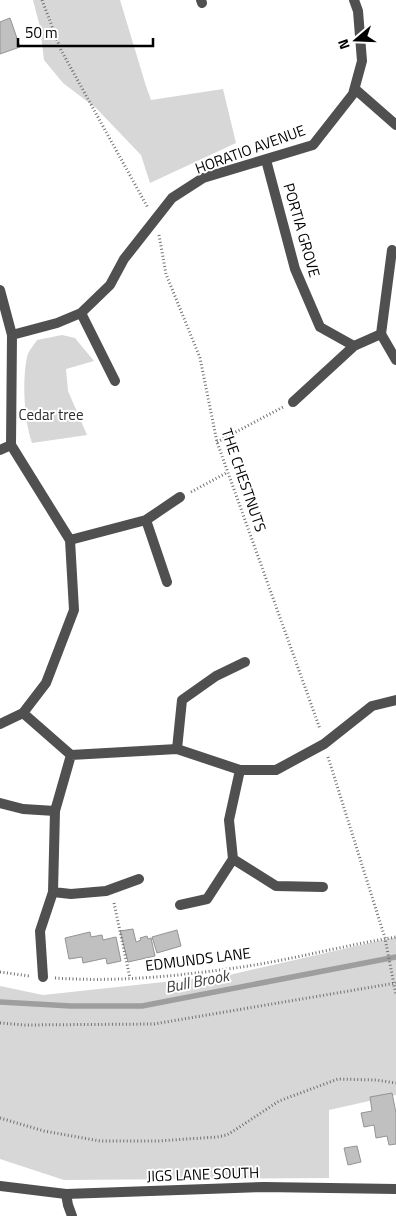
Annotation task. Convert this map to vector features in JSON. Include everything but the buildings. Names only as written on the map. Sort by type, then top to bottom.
[{"type":"street","name":"HORATIO AVENUE","points":[[12,335],[57,323],[81,313],[110,285],[124,259],[172,198],[204,178],[313,145],[355,89],[362,61],[358,12],[354,0]]},
{"type":"street","points":[[355,89],[396,125]]},
{"type":"street","name":"PORTIA GROVE","points":[[266,160],[295,269],[320,327],[354,346]]},
{"type":"street","points":[[392,250],[381,334],[396,360]]},
{"type":"street","points":[[0,290],[12,335],[11,445],[70,540],[74,610],[46,683],[24,712],[0,724]]},
{"type":"street","points":[[81,313],[115,382]]},
{"type":"street","points":[[292,402],[354,346],[381,334]]},
{"type":"street","points":[[0,450],[11,445]]},
{"type":"street","points":[[70,540],[146,520],[180,498]]},
{"type":"street","points":[[146,520],[167,582]]},
{"type":"street","points":[[178,749],[182,700],[216,676],[245,662]]},
{"type":"street","points":[[24,712],[71,755],[178,749],[240,770],[276,770],[324,744],[372,706],[396,700]]},
{"type":"street","points":[[43,977],[40,932],[53,892],[55,811],[71,755]]},
{"type":"street","points":[[180,905],[207,899],[233,859],[229,820],[240,770]]},
{"type":"street","points":[[0,803],[23,809],[55,811]]},
{"type":"street","points":[[233,859],[276,886],[323,887]]},
{"type":"street","points":[[53,892],[70,894],[111,890],[138,879]]},
{"type":"street","name":"JIGS LANE SOUTH","points":[[0,1186],[66,1194],[264,1187],[396,1188]]},
{"type":"street","name":"JIGS LANE SOUTH","points":[[0,1190],[11,1188]]},
{"type":"street","points":[[66,1194],[72,1216]]},
{"type":"path","points":[[42,0],[61,50],[145,202]]},
{"type":"path","name":"THE CHESTNUTS","points":[[160,236],[166,274],[200,358],[217,442],[320,728]]},
{"type":"path","points":[[217,442],[292,402]]},
{"type":"path","points":[[180,498],[228,472]]},
{"type":"path","points":[[329,760],[385,938],[396,995]]},
{"type":"path","points":[[111,890],[130,978]]},
{"type":"path","name":"EDMUNDS LANE","points":[[0,972],[86,980],[130,978],[228,969],[396,937]]},
{"type":"path","points":[[0,1023],[25,1025],[154,1024],[395,983]]},
{"type":"path","points":[[0,1118],[44,1131],[100,1141],[158,1141],[217,1137],[228,1135],[279,1101],[338,1079],[376,1080],[396,1083]]},
{"type":"green space","points":[[33,0],[120,0],[151,100],[223,89],[236,143],[150,183],[141,155],[96,108],[63,83],[44,60],[40,27]]},
{"type":"green space","name":"Cedar tree","points":[[62,335],[75,338],[94,361],[66,369],[68,391],[87,435],[32,443],[27,423],[25,400],[25,366],[28,355],[37,340]]},
{"type":"green space","points":[[396,937],[396,1095],[329,1110],[329,1178],[64,1180],[0,1159],[0,986],[43,995],[229,975]]},
{"type":"waterway","name":"Bull Brook","points":[[0,1002],[71,1006],[142,1006],[396,957]]}]
